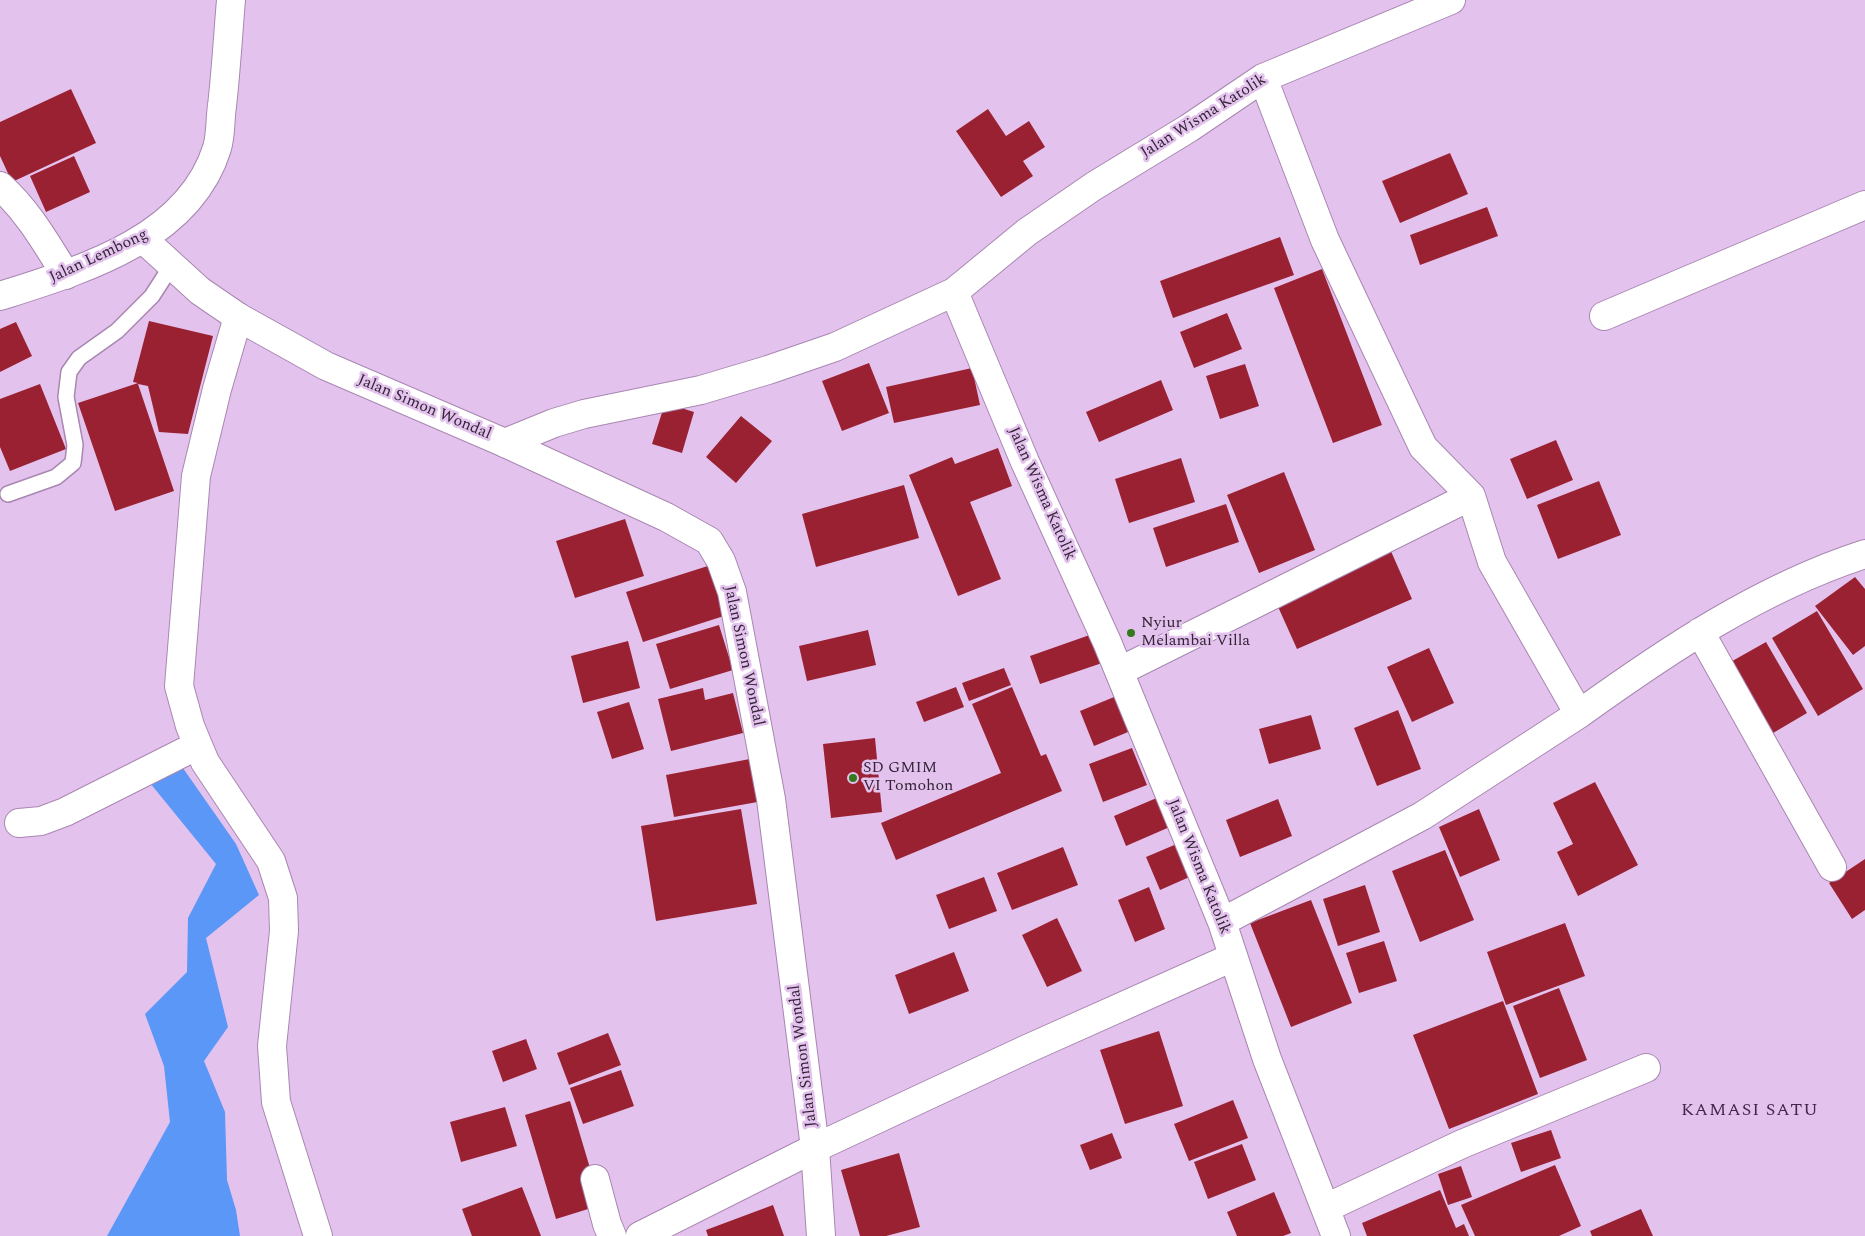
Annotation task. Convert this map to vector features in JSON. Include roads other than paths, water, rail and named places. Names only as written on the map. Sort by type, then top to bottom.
[{"type":"street","name":"Jalan Lembong","points":[[0,296],[66,275],[143,239],[165,224],[196,192],[217,147],[231,0]]},
{"type":"street","name":"Jalan Wisma Katolik","points":[[1336,1236],[1267,1059],[1222,922],[1120,671],[1025,462],[954,292],[1027,232],[1263,78],[1451,0]]},
{"type":"street","points":[[1263,78],[1325,240],[1423,447],[1471,496],[1492,562],[1579,714]]},
{"type":"street","points":[[0,186],[16,200],[66,275]]},
{"type":"street","points":[[1604,316],[1865,205]]},
{"type":"street","name":"Jalan Simon Wondal","points":[[143,239],[200,291],[238,317],[326,366],[505,443],[666,516],[709,541],[721,562],[732,592],[771,799],[815,1148],[821,1236]]},
{"type":"street","points":[[505,443],[554,423],[584,414],[701,390],[768,370],[835,346],[954,292]]},
{"type":"street","points":[[238,317],[217,389],[196,476],[180,686],[198,746],[205,762],[271,860],[283,898],[284,931],[272,1046],[276,1102],[318,1236]]},
{"type":"street","points":[[1120,671],[1471,496]]},
{"type":"street","points":[[1222,922],[1422,816],[1579,714],[1664,653],[1700,632],[1820,568],[1865,554]]},
{"type":"street","points":[[1700,632],[1832,867]]},
{"type":"street","points":[[19,823],[41,821],[60,814],[198,746]]},
{"type":"street","points":[[640,1236],[815,1148],[1027,1049],[1233,957]]},
{"type":"street","points":[[1326,1208],[1462,1144],[1646,1068]]},
{"type":"street","points":[[595,1179],[612,1236]]},
{"type":"lane","points":[[8,494],[56,477],[73,463],[75,445],[66,397],[69,372],[80,358],[117,331],[152,296],[172,265]]},
{"type":"water","points":[[178,761],[236,844],[259,895],[206,938],[228,1027],[204,1061],[225,1112],[227,1180],[236,1210],[240,1236],[107,1236],[170,1122],[164,1066],[145,1014],[187,972],[188,918],[216,864],[150,783]]},
{"type":"place","name":"Nyiur Melambai Villa","points":[[1131,633]]},
{"type":"place","name":"SD GMIM VI Tomohon","points":[[853,778]]},
{"type":"district","name":"KAMASI SATU","points":[[1750,1111]]}]
